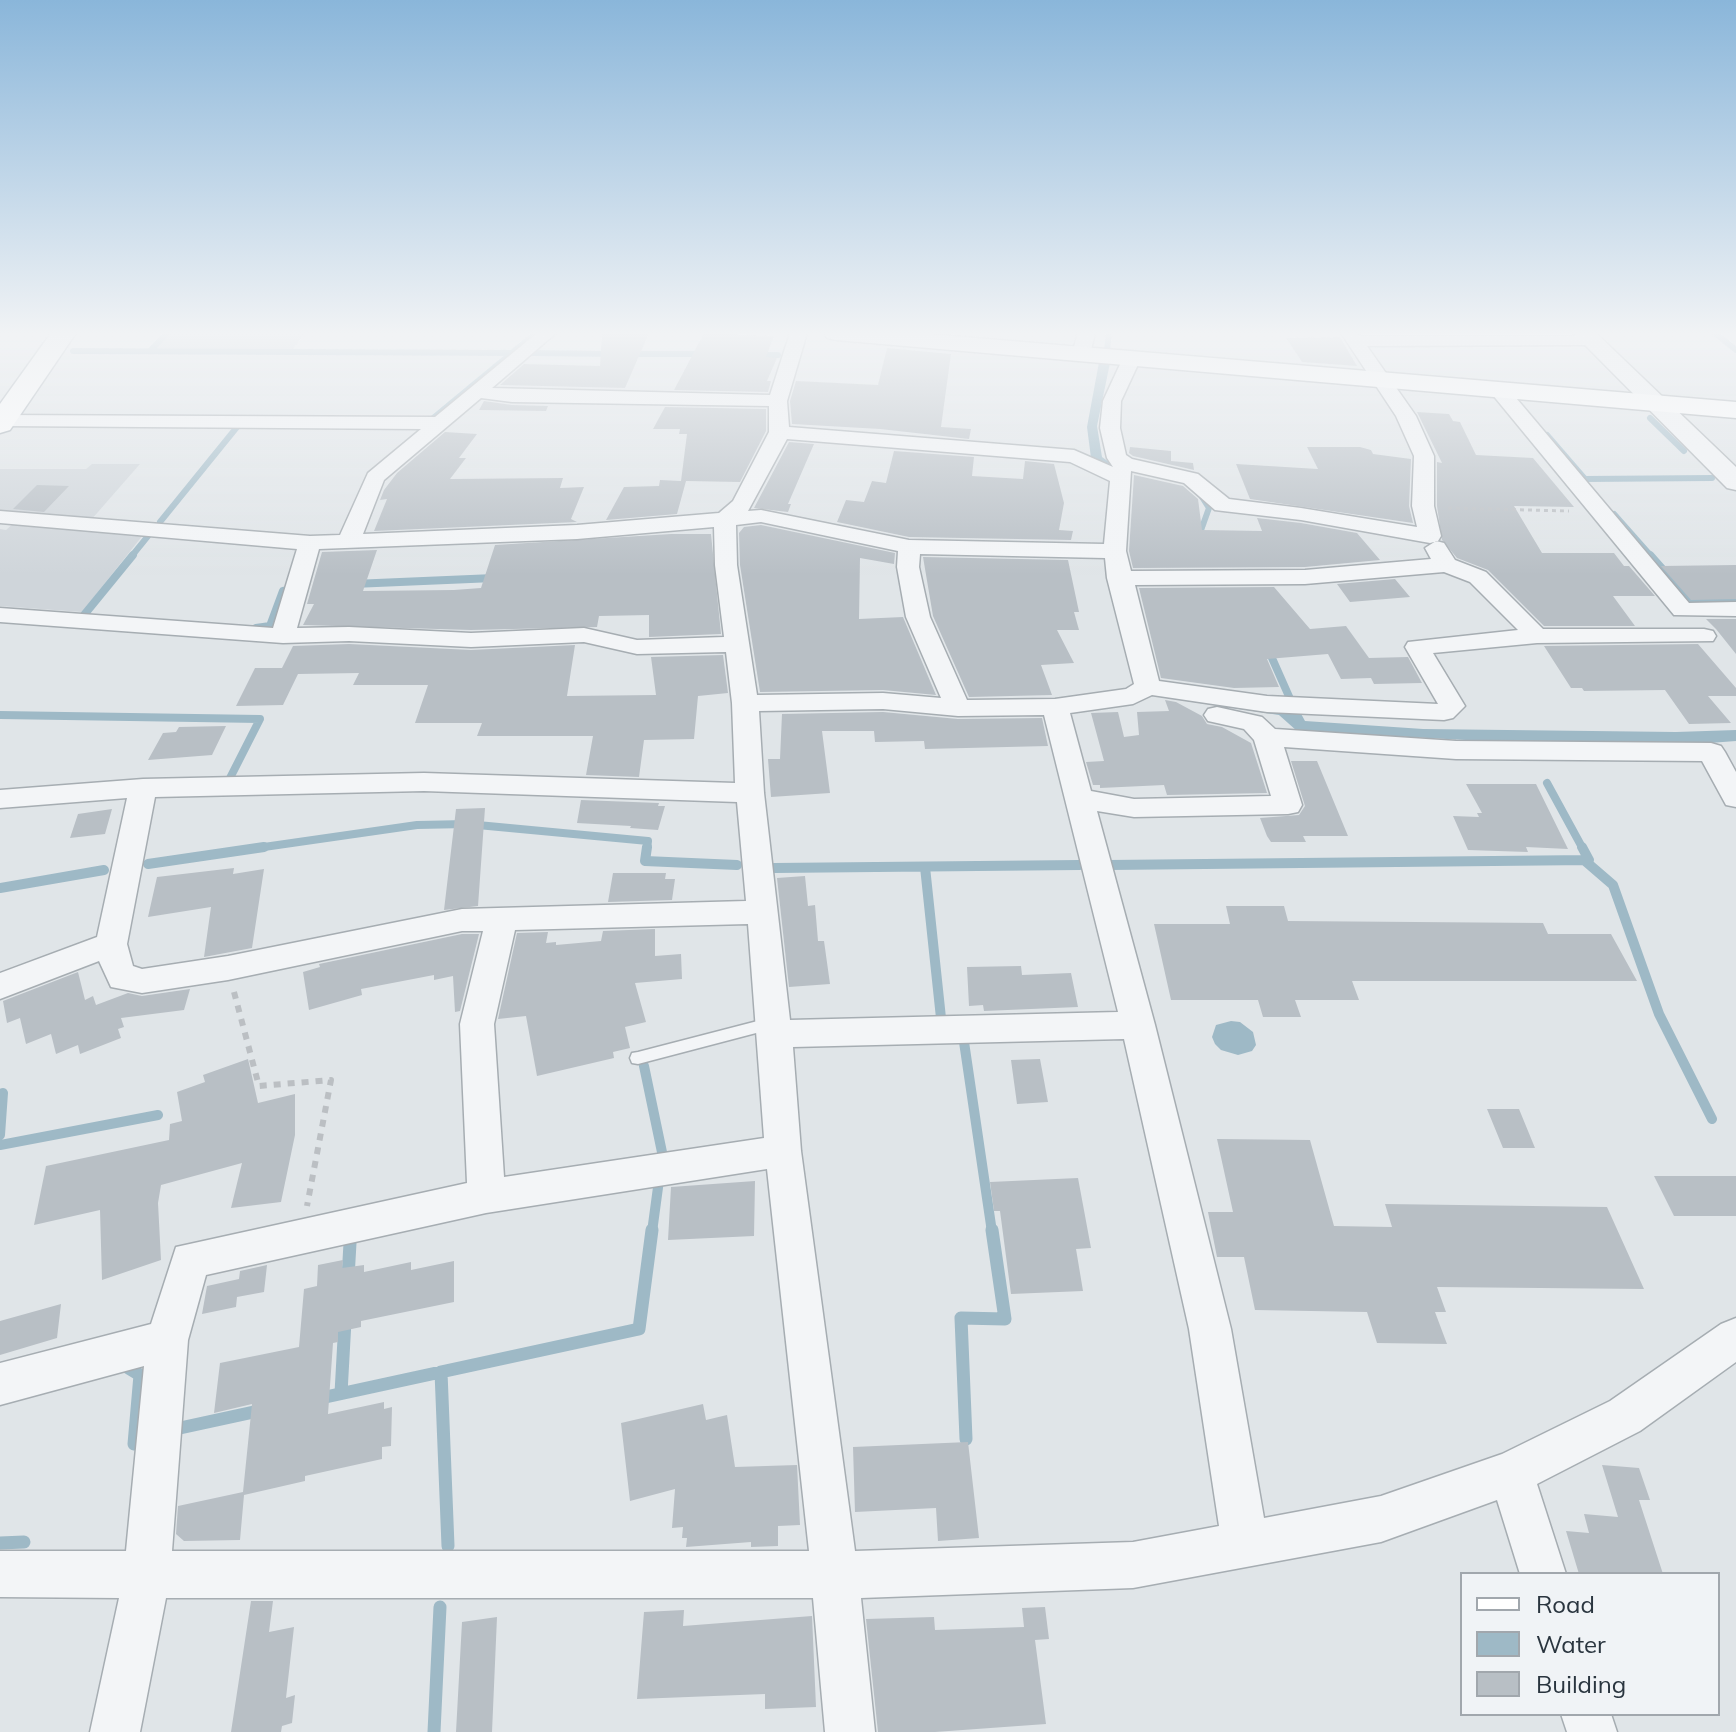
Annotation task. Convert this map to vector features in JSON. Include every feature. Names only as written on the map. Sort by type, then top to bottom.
[{"type":"street","points":[[348,543],[375,477],[449,414]]},
{"type":"street","points":[[725,519],[742,505],[773,449],[779,432],[778,414]]},
{"type":"street","points":[[1111,414],[1110,428],[1123,470],[1117,564],[1140,691]]},
{"type":"street","points":[[1404,414],[1424,456],[1423,506],[1430,536],[1446,565]]},
{"type":"street","points":[[745,703],[883,701],[958,708],[1055,707],[1140,691],[1267,704],[1444,712],[1452,706],[1417,647],[1537,636],[1704,636],[1519,414]]},
{"type":"street","points":[[1667,414],[1736,482]]},
{"type":"street","points":[[1,422],[438,423]]},
{"type":"street","points":[[779,432],[1074,456],[1123,470],[1191,478],[1223,505],[1301,514],[1430,536]]},
{"type":"street","points":[[0,517],[310,543],[348,543],[577,532],[761,516],[909,547],[1117,564],[1213,578],[1305,577],[1446,565],[1478,577],[1537,636]]},
{"type":"street","points":[[725,519],[726,565],[745,703],[750,793],[775,1028],[783,1151],[835,1575],[850,1732]]},
{"type":"street","points":[[283,636],[310,543]]},
{"type":"street","points":[[909,547],[908,567],[918,617],[958,708]]},
{"type":"street","points":[[1682,610],[1736,609]]},
{"type":"street","points":[[0,615],[283,636],[349,634],[471,640],[584,635],[637,647],[736,644]]},
{"type":"street","points":[[1080,799],[1134,808],[1288,805],[1267,737],[1253,723],[1140,691]]},
{"type":"street","points":[[1055,707],[1138,1025],[1210,1329],[1245,1544]]},
{"type":"street","points":[[1267,737],[1456,750],[1711,752],[1736,798]]},
{"type":"street","points":[[0,799],[143,788],[424,782],[750,793]]},
{"type":"street","points":[[143,788],[111,944],[123,978],[142,981],[228,968],[462,920],[763,912]]},
{"type":"street","points":[[486,1196],[477,1024],[502,919]]},
{"type":"street","points":[[0,986],[111,944]]},
{"type":"street","points":[[775,1028],[1138,1025]]},
{"type":"street","points":[[115,1732],[147,1575],[167,1340],[190,1260],[486,1196],[783,1151]]},
{"type":"street","points":[[0,1574],[835,1575],[1133,1565],[1381,1519],[1511,1473],[1625,1416],[1736,1338]]},
{"type":"street","points":[[0,1384],[167,1340]]},
{"type":"street","points":[[1511,1473],[1542,1572]]},
{"type":"lane","points":[[638,1058],[775,1028]]},
{"type":"path","points":[[1423,506],[1518,512],[1599,510]]},
{"type":"path","points":[[228,968],[259,1086],[331,1080],[300,1238]]},
{"type":"shaded area","points":[[92,464],[140,464],[91,520],[0,512],[0,469],[86,469]]},
{"type":"shaded area","points":[[15,522],[143,535],[82,612],[0,606],[0,529],[6,530]]},
{"type":"water","points":[[1089,414],[1100,414],[1097,426],[1102,457],[1112,464],[1109,467],[1091,458],[1087,427]]},
{"type":"water","points":[[1159,693],[1299,710],[1305,721],[1423,729],[1736,730],[1736,741],[1683,745],[1521,743],[1297,731],[1279,715],[1160,697]]},
{"type":"water","points":[[1240,1022],[1253,1032],[1256,1045],[1252,1051],[1238,1055],[1221,1050],[1215,1044],[1212,1037],[1216,1025]]},
{"type":"building","points":[[661,414],[766,414],[766,431],[740,482],[686,481],[677,514],[606,520],[624,487],[659,486],[660,480],[681,481],[687,434],[679,434],[680,429],[653,429]]},
{"type":"building","points":[[791,414],[943,414],[941,427],[971,429],[969,439],[880,429],[792,424]]},
{"type":"building","points":[[1418,414],[1449,414],[1453,421],[1460,422],[1476,455],[1533,458],[1574,507],[1514,506],[1542,553],[1614,553],[1655,596],[1613,596],[1635,626],[1544,626],[1488,570],[1457,558],[1442,540],[1437,506],[1437,462],[1442,463]]},
{"type":"building","points":[[445,432],[477,434],[459,458],[466,458],[450,479],[563,478],[560,488],[584,487],[571,519],[577,522],[374,531],[387,499],[380,500],[384,490],[397,473]]},
{"type":"building","points":[[789,442],[814,444],[788,504],[791,504],[788,512],[754,508]]},
{"type":"building","points":[[1130,447],[1171,451],[1171,461],[1193,463],[1194,470],[1133,456],[1129,453]]},
{"type":"building","points":[[1307,447],[1360,447],[1371,450],[1373,454],[1411,459],[1409,506],[1413,523],[1250,499],[1236,464],[1318,469]]},
{"type":"building","points":[[894,451],[974,457],[972,476],[1023,479],[1025,461],[1054,464],[1064,503],[1059,530],[1073,531],[1071,540],[909,537],[837,522],[846,500],[864,502],[872,481],[886,483]]},
{"type":"building","points":[[1134,475],[1183,486],[1198,499],[1202,530],[1262,531],[1257,518],[1301,523],[1357,533],[1380,560],[1305,567],[1133,568],[1129,551]]},
{"type":"building","points":[[37,485],[69,486],[44,512],[13,509]]},
{"type":"building","points":[[761,525],[895,553],[894,564],[860,558],[859,619],[903,617],[936,695],[883,690],[760,692],[740,565],[739,533],[744,527]]},
{"type":"building","points":[[711,534],[721,634],[649,637],[649,615],[599,616],[597,627],[471,630],[303,625],[314,604],[307,604],[322,552],[377,550],[363,591],[454,590],[481,588],[495,545]]},
{"type":"building","points":[[923,557],[1068,560],[1079,612],[1074,612],[1079,630],[1057,630],[1074,663],[1041,665],[1052,695],[969,697],[933,616]]},
{"type":"building","points":[[1736,565],[1736,599],[1691,600],[1661,566]]},
{"type":"building","points":[[1395,579],[1410,597],[1350,602],[1337,584]]},
{"type":"building","points":[[1274,587],[1310,629],[1346,626],[1369,658],[1408,657],[1422,683],[1374,684],[1371,678],[1341,679],[1328,654],[1267,659],[1279,687],[1234,688],[1161,678],[1139,588]]},
{"type":"building","points":[[1706,619],[1736,619],[1736,654],[1716,629]]},
{"type":"building","points":[[349,644],[471,650],[575,645],[567,696],[656,695],[651,657],[723,655],[728,693],[698,696],[694,739],[644,740],[639,777],[586,775],[593,736],[477,736],[482,723],[415,723],[428,685],[353,685],[359,673],[298,674],[283,705],[236,706],[255,668],[282,668],[293,646]]},
{"type":"building","points":[[1698,644],[1736,688],[1736,696],[1708,696],[1731,723],[1689,724],[1665,690],[1584,691],[1582,688],[1571,688],[1544,646]]},
{"type":"building","points":[[1165,700],[1176,702],[1202,716],[1207,724],[1222,727],[1251,743],[1267,793],[1167,795],[1164,785],[1100,788],[1100,785],[1093,785],[1086,762],[1104,761],[1091,713],[1118,712],[1124,737],[1139,735],[1137,712],[1169,711]]},
{"type":"building","points":[[883,712],[958,719],[1042,718],[1048,746],[925,749],[924,741],[875,742],[874,731],[822,731],[830,793],[771,797],[768,759],[780,759],[782,714]]},
{"type":"building","points":[[226,726],[212,755],[148,760],[163,733],[176,732],[179,727]]},
{"type":"building","points":[[1291,761],[1317,761],[1348,836],[1303,836],[1306,842],[1271,842],[1260,818],[1299,815],[1305,806]]},
{"type":"building","points":[[1466,784],[1536,784],[1568,849],[1526,847],[1528,852],[1468,850],[1453,816],[1479,817],[1477,813],[1482,813]]},
{"type":"building","points":[[581,800],[659,803],[658,806],[665,806],[658,830],[630,828],[577,823]]},
{"type":"building","points":[[485,808],[478,906],[444,910],[456,809]]},
{"type":"building","points":[[112,809],[105,834],[70,838],[78,814]]},
{"type":"building","points":[[234,868],[233,874],[264,869],[252,948],[204,957],[211,907],[148,917],[157,877]]},
{"type":"building","points":[[613,873],[666,873],[665,879],[675,879],[672,900],[608,902]]},
{"type":"building","points":[[805,876],[808,906],[815,905],[818,941],[824,941],[830,984],[789,987],[777,878]]},
{"type":"building","points":[[1226,906],[1284,906],[1288,921],[1543,923],[1548,934],[1611,934],[1637,981],[1352,981],[1359,1000],[1295,1000],[1301,1017],[1263,1017],[1258,1000],[1171,1000],[1154,924],[1230,924]]},
{"type":"building","points":[[655,929],[655,956],[681,954],[682,979],[635,983],[646,1022],[625,1027],[630,1048],[613,1052],[614,1058],[537,1076],[526,1016],[498,1019],[517,933],[548,932],[546,943],[556,942],[556,945],[601,941],[603,931]]},
{"type":"building","points":[[462,934],[479,934],[460,1011],[455,1012],[453,976],[434,980],[434,975],[361,989],[362,995],[309,1010],[303,972],[320,967],[319,964]]},
{"type":"building","points":[[1021,966],[1022,975],[1071,973],[1078,1007],[984,1011],[983,1005],[969,1006],[967,967]]},
{"type":"building","points":[[78,972],[85,1000],[93,996],[96,1005],[128,993],[142,996],[190,989],[184,1010],[121,1018],[124,1027],[118,1029],[121,1038],[80,1054],[78,1045],[56,1054],[51,1034],[26,1044],[20,1018],[7,1023],[3,1001]]},
{"type":"building","points":[[248,1059],[258,1103],[295,1094],[295,1135],[281,1202],[231,1208],[242,1163],[161,1185],[158,1203],[161,1260],[102,1280],[100,1210],[34,1225],[46,1166],[169,1140],[170,1124],[182,1121],[177,1092],[205,1082],[203,1075]]},
{"type":"building","points":[[1040,1059],[1048,1102],[1017,1104],[1011,1060]]},
{"type":"building","points":[[1487,1109],[1519,1109],[1535,1148],[1503,1148]]},
{"type":"building","points":[[1217,1139],[1310,1140],[1334,1226],[1392,1227],[1385,1204],[1607,1207],[1644,1289],[1437,1287],[1446,1312],[1435,1312],[1447,1344],[1377,1343],[1367,1312],[1255,1310],[1244,1257],[1217,1257],[1208,1212],[1233,1212]]},
{"type":"building","points":[[1654,1176],[1736,1176],[1736,1216],[1674,1216]]},
{"type":"building","points":[[1078,1178],[1091,1248],[1076,1249],[1083,1291],[1011,1294],[1000,1211],[994,1211],[990,1182]]},
{"type":"building","points":[[755,1181],[754,1236],[668,1240],[671,1187]]},
{"type":"building","points":[[343,1260],[342,1268],[364,1265],[364,1272],[411,1262],[411,1270],[454,1261],[454,1302],[361,1321],[361,1327],[338,1332],[338,1342],[333,1343],[328,1414],[384,1402],[384,1409],[392,1407],[391,1446],[382,1447],[382,1459],[305,1476],[305,1481],[244,1495],[240,1540],[184,1541],[176,1534],[178,1506],[243,1492],[252,1404],[214,1413],[220,1363],[299,1347],[304,1289],[317,1286],[318,1265]]},
{"type":"building","points":[[267,1265],[264,1292],[237,1297],[236,1307],[202,1314],[207,1286],[239,1279],[240,1271]]},
{"type":"building","points":[[61,1304],[57,1338],[0,1355],[0,1321]]},
{"type":"building","points":[[703,1404],[706,1420],[727,1415],[735,1467],[797,1465],[800,1525],[778,1526],[778,1546],[751,1547],[751,1542],[686,1547],[687,1538],[682,1538],[683,1527],[672,1528],[675,1489],[630,1501],[621,1423]]},
{"type":"building","points":[[968,1442],[979,1538],[938,1541],[936,1508],[855,1512],[853,1447]]},
{"type":"building","points":[[1602,1465],[1639,1468],[1650,1500],[1639,1500],[1662,1572],[1578,1572],[1566,1531],[1589,1533],[1584,1514],[1618,1517]]},
{"type":"building","points":[[251,1601],[273,1601],[269,1632],[294,1627],[286,1698],[295,1695],[292,1723],[282,1726],[281,1732],[231,1732]]},
{"type":"building","points":[[1045,1607],[1049,1639],[1035,1640],[1046,1724],[935,1732],[878,1732],[866,1619],[934,1617],[935,1630],[1024,1627],[1022,1608]]},
{"type":"building","points":[[684,1610],[683,1626],[812,1616],[816,1707],[765,1709],[765,1694],[637,1699],[644,1612]]},
{"type":"building","points":[[497,1617],[492,1732],[456,1732],[462,1622]]},
{"type":"waterway","points":[[432,419],[438,414]]},
{"type":"waterway","points":[[1650,418],[1684,451]]},
{"type":"waterway","points":[[160,522],[237,427]]},
{"type":"waterway","points":[[1547,435],[1585,479],[1712,478]]},
{"type":"waterway","points":[[1200,533],[1209,508],[1202,497]]},
{"type":"waterway","points":[[1614,514],[1652,557]]},
{"type":"waterway","points":[[131,557],[148,536]]},
{"type":"waterway","points":[[84,615],[133,555]]},
{"type":"waterway","points":[[1650,555],[1688,598],[1697,603],[1736,602]]},
{"type":"waterway","points":[[353,584],[494,578]]},
{"type":"waterway","points":[[256,628],[270,626],[283,591],[288,590]]},
{"type":"waterway","points":[[1268,649],[1291,701]]},
{"type":"waterway","points":[[0,715],[260,719],[230,778]]},
{"type":"waterway","points":[[1547,783],[1583,849]]},
{"type":"waterway","points":[[250,849],[417,825],[467,824],[648,841],[647,849]]},
{"type":"waterway","points":[[148,864],[264,847]]},
{"type":"waterway","points":[[647,847],[645,861],[737,865]]},
{"type":"waterway","points":[[1582,847],[1589,860],[1584,860]]},
{"type":"waterway","points":[[1109,865],[1584,860]]},
{"type":"waterway","points":[[1584,860],[1613,885],[1659,1014],[1712,1119]]},
{"type":"waterway","points":[[774,868],[1080,865]]},
{"type":"waterway","points":[[925,867],[941,1018]]},
{"type":"waterway","points":[[0,888],[104,870]]},
{"type":"waterway","points":[[964,1042],[992,1232]]},
{"type":"waterway","points":[[644,1066],[663,1157]]},
{"type":"waterway","points":[[0,1094],[3,1093],[0,1135]]},
{"type":"waterway","points":[[0,1145],[158,1115]]},
{"type":"waterway","points":[[652,1232],[659,1180]]},
{"type":"waterway","points":[[321,1398],[639,1329],[652,1230]]},
{"type":"waterway","points":[[966,1439],[961,1318],[1005,1319],[992,1230]]},
{"type":"waterway","points":[[348,1278],[350,1243]]},
{"type":"waterway","points":[[341,1393],[345,1321]]},
{"type":"waterway","points":[[122,1364],[140,1375],[134,1444]]},
{"type":"waterway","points":[[441,1372],[448,1546]]},
{"type":"waterway","points":[[180,1428],[263,1410]]},
{"type":"waterway","points":[[0,1543],[24,1542]]},
{"type":"waterway","points":[[434,1732],[440,1607]]}]
